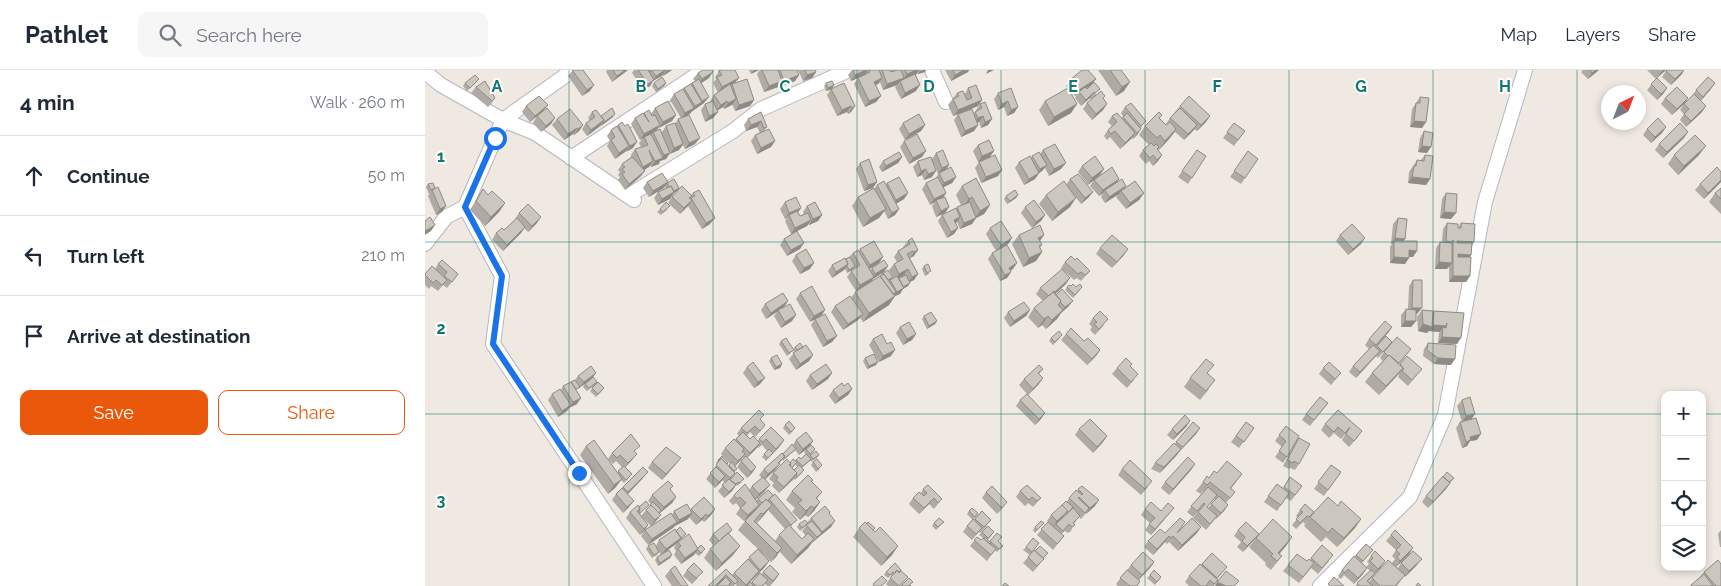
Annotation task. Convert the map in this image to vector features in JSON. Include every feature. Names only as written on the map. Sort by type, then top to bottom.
[{"type":"street","points":[[425,244],[445,217],[465,207],[503,120],[573,70]]},
{"type":"street","points":[[571,158],[704,70]]},
{"type":"street","points":[[425,72],[441,85],[503,120],[535,133],[632,198],[733,131],[761,109],[849,70]]},
{"type":"street","points":[[931,70],[945,102]]},
{"type":"street","points":[[1320,586],[1410,497],[1445,415],[1485,202],[1525,70]]},
{"type":"street","points":[[465,207],[502,276],[493,344],[654,586]]},
{"type":"building","points":[[572,70],[583,70],[594,85],[587,90]]},
{"type":"building","points":[[613,70],[625,70],[617,76]]},
{"type":"building","points":[[638,70],[648,70],[654,80],[648,84]]},
{"type":"building","points":[[649,70],[665,70],[656,76]]},
{"type":"building","points":[[703,70],[712,70],[713,72],[702,79],[698,73]]},
{"type":"building","points":[[735,70],[739,78],[722,87],[717,77],[722,75],[719,71]]},
{"type":"building","points":[[762,70],[778,70],[782,81],[769,86]]},
{"type":"building","points":[[780,70],[797,70],[799,75],[784,81]]},
{"type":"building","points":[[805,70],[815,70],[816,72],[807,75]]},
{"type":"building","points":[[853,70],[866,70],[855,75]]},
{"type":"building","points":[[869,70],[879,70],[882,78],[874,82],[881,96],[869,101],[858,78],[870,72]]},
{"type":"building","points":[[882,70],[890,70],[891,72],[901,70],[904,78],[887,84]]},
{"type":"building","points":[[905,70],[916,70],[907,74]]},
{"type":"building","points":[[953,70],[964,70],[955,75]]},
{"type":"building","points":[[1082,70],[1088,70],[1096,79],[1079,90],[1070,80]]},
{"type":"building","points":[[1110,70],[1121,70],[1130,82],[1122,87]]},
{"type":"building","points":[[1667,70],[1684,70],[1675,79]]},
{"type":"building","points":[[915,74],[920,85],[905,93],[900,81]]},
{"type":"building","points":[[475,75],[479,79],[470,88],[465,83]]},
{"type":"building","points":[[662,77],[666,83],[658,89],[654,83]]},
{"type":"building","points":[[1708,77],[1715,83],[1703,97],[1696,90]]},
{"type":"building","points":[[1657,78],[1667,88],[1661,94],[1651,84]]},
{"type":"building","points":[[699,79],[709,97],[702,101],[692,83]]},
{"type":"building","points":[[747,79],[754,100],[739,105],[732,84]]},
{"type":"building","points":[[485,81],[495,98],[492,101],[476,87]]},
{"type":"building","points":[[832,81],[834,85],[828,88],[826,83]]},
{"type":"building","points":[[1094,82],[1100,89],[1086,100],[1079,92],[1085,87],[1087,89]]},
{"type":"building","points":[[844,83],[855,106],[842,110],[831,89]]},
{"type":"building","points":[[691,84],[702,102],[695,106],[684,88]]},
{"type":"building","points":[[730,84],[736,99],[721,105],[714,95]]},
{"type":"building","points":[[976,85],[982,100],[958,110],[953,99],[959,96],[957,93],[963,91],[967,100],[972,98],[968,88]]},
{"type":"building","points":[[1677,87],[1688,98],[1677,109],[1665,98]]},
{"type":"building","points":[[1011,88],[1018,107],[1011,110],[1008,101],[1002,104],[998,93]]},
{"type":"building","points":[[1068,88],[1077,104],[1054,117],[1045,101]]},
{"type":"building","points":[[683,89],[694,108],[685,113],[674,94]]},
{"type":"building","points":[[1101,91],[1105,96],[1103,98],[1107,104],[1096,114],[1087,103]]},
{"type":"building","points":[[1694,94],[1706,106],[1691,121],[1684,114],[1689,109],[1684,104]]},
{"type":"building","points":[[539,96],[548,105],[535,116],[526,106]]},
{"type":"building","points":[[1189,96],[1210,116],[1201,125],[1180,106]]},
{"type":"building","points":[[1420,97],[1429,98],[1426,122],[1414,121],[1416,103],[1420,103]]},
{"type":"building","points":[[668,101],[676,115],[663,122],[655,108]]},
{"type":"building","points":[[713,101],[718,112],[709,116],[705,104]]},
{"type":"building","points":[[985,102],[992,119],[985,122],[983,116],[978,118],[975,112],[982,108],[980,104]]},
{"type":"building","points":[[1131,103],[1146,121],[1141,126],[1125,107]]},
{"type":"building","points":[[547,108],[555,118],[546,126],[537,116]]},
{"type":"building","points":[[612,108],[615,114],[603,123],[604,120],[601,116]]},
{"type":"building","points":[[1180,108],[1197,125],[1188,134],[1170,118]]},
{"type":"building","points":[[570,109],[583,125],[568,134],[557,119]]},
{"type":"building","points":[[972,109],[978,125],[965,131],[958,114]]},
{"type":"building","points":[[596,110],[604,120],[591,130],[586,123],[595,117],[592,112]]},
{"type":"building","points":[[649,110],[652,116],[655,115],[660,125],[644,134],[635,118],[643,113],[649,122],[644,113]]},
{"type":"building","points":[[761,112],[767,127],[764,128],[761,121],[751,125],[748,119]]},
{"type":"building","points":[[1159,112],[1162,115],[1159,118],[1166,125],[1170,122],[1176,129],[1165,141],[1160,135],[1157,138],[1145,126]]},
{"type":"building","points":[[1117,113],[1135,133],[1125,143],[1115,131],[1111,134],[1108,130],[1117,122],[1112,116]]},
{"type":"building","points":[[1127,113],[1141,129],[1137,133],[1123,117]]},
{"type":"building","points":[[919,114],[925,125],[909,134],[903,123]]},
{"type":"building","points":[[689,115],[700,138],[689,143],[678,119]]},
{"type":"building","points":[[1658,118],[1666,127],[1655,137],[1647,129]]},
{"type":"building","points":[[622,122],[625,126],[628,124],[637,142],[630,146],[618,125]]},
{"type":"building","points":[[675,123],[683,144],[674,148],[666,126]]},
{"type":"building","points":[[1234,123],[1245,131],[1238,140],[1227,132]]},
{"type":"building","points":[[1680,123],[1688,132],[1667,152],[1659,144]]},
{"type":"building","points":[[617,126],[629,146],[619,153],[611,140],[615,137],[611,130]]},
{"type":"building","points":[[660,129],[670,153],[664,155],[653,132]]},
{"type":"building","points":[[769,129],[775,141],[761,148],[755,135]]},
{"type":"building","points":[[1424,131],[1433,133],[1431,147],[1422,146]]},
{"type":"building","points":[[651,134],[663,158],[655,161],[649,150],[653,161],[643,167],[635,149],[648,145],[644,137]]},
{"type":"building","points":[[917,134],[926,151],[913,158],[904,141]]},
{"type":"building","points":[[1695,135],[1706,146],[1684,166],[1674,155]]},
{"type":"building","points":[[989,140],[994,151],[982,156],[978,145]]},
{"type":"building","points":[[1151,143],[1159,147],[1157,149],[1162,155],[1157,160],[1153,155],[1150,158],[1143,150]]},
{"type":"building","points":[[1055,144],[1066,163],[1054,169],[1043,150]]},
{"type":"building","points":[[943,150],[949,165],[942,168],[936,153]]},
{"type":"building","points":[[1197,150],[1206,156],[1192,178],[1182,171]]},
{"type":"building","points":[[1248,151],[1258,159],[1245,178],[1234,171]]},
{"type":"building","points":[[899,152],[902,157],[886,166],[883,161]]},
{"type":"building","points":[[1039,152],[1047,165],[1040,169],[1032,156]]},
{"type":"building","points":[[995,155],[1002,170],[986,177],[979,162]]},
{"type":"building","points":[[1425,155],[1433,156],[1430,179],[1412,177],[1417,160],[1424,161]]},
{"type":"building","points":[[1030,156],[1039,173],[1029,179],[1019,162]]},
{"type":"building","points":[[1095,156],[1104,169],[1092,178],[1082,166]]},
{"type":"building","points":[[632,157],[645,171],[629,184],[622,174],[625,172],[622,169],[625,167],[622,164]]},
{"type":"building","points":[[931,157],[936,171],[928,174],[926,169],[921,171],[918,161]]},
{"type":"building","points":[[869,159],[877,182],[868,185],[860,163]]},
{"type":"building","points":[[951,167],[956,177],[944,183],[939,173]]},
{"type":"building","points":[[1112,167],[1119,179],[1103,190],[1094,180]]},
{"type":"building","points":[[1717,167],[1721,172],[1721,180],[1708,193],[1700,184]]},
{"type":"building","points":[[662,173],[668,182],[653,191],[647,182]]},
{"type":"building","points":[[1078,174],[1093,192],[1085,198],[1070,179]]},
{"type":"building","points":[[899,177],[908,193],[896,200],[887,183]]},
{"type":"building","points":[[938,177],[946,193],[934,199],[926,183]]},
{"type":"building","points":[[976,178],[990,205],[980,211],[972,197],[969,199],[962,186]]},
{"type":"building","points":[[674,179],[679,188],[674,191],[667,183]]},
{"type":"building","points":[[1122,179],[1126,186],[1109,197],[1105,190]]},
{"type":"building","points":[[884,181],[899,209],[892,213],[877,185]]},
{"type":"building","points":[[1064,181],[1076,198],[1058,212],[1046,195]]},
{"type":"building","points":[[1135,181],[1144,193],[1130,203],[1121,191]]},
{"type":"building","points":[[433,183],[435,188],[431,190],[428,184]]},
{"type":"building","points":[[671,186],[674,192],[662,199],[658,192]]},
{"type":"building","points":[[682,186],[692,196],[689,198],[692,200],[684,208],[672,197]]},
{"type":"building","points":[[438,187],[446,206],[440,209],[432,190]]},
{"type":"building","points":[[874,188],[886,209],[870,218],[858,197]]},
{"type":"building","points":[[1721,188],[1721,199],[1715,193]]},
{"type":"building","points":[[483,189],[488,195],[492,191],[505,203],[491,217],[476,201]]},
{"type":"building","points":[[699,190],[715,218],[706,223],[691,198],[695,196],[693,193]]},
{"type":"building","points":[[1015,190],[1018,195],[1010,201],[1006,196]]},
{"type":"building","points":[[1446,193],[1457,194],[1456,213],[1444,212]]},
{"type":"building","points":[[796,197],[801,208],[789,213],[785,202]]},
{"type":"building","points":[[945,197],[949,207],[941,211],[936,200]]},
{"type":"building","points":[[1034,200],[1045,215],[1036,222],[1025,207]]},
{"type":"building","points":[[666,202],[670,206],[663,212],[660,209]]},
{"type":"building","points":[[815,202],[822,215],[813,219],[807,206]]},
{"type":"building","points":[[970,202],[976,218],[964,223],[957,207]]},
{"type":"building","points":[[528,204],[541,217],[532,226],[519,213]]},
{"type":"building","points":[[956,208],[960,217],[954,220],[958,228],[951,232],[942,215]]},
{"type":"building","points":[[797,211],[800,216],[808,213],[811,220],[795,228],[789,215]]},
{"type":"building","points":[[430,217],[435,225],[425,231],[425,221]]},
{"type":"building","points":[[517,218],[525,227],[507,245],[496,233],[502,228],[504,230]]},
{"type":"building","points":[[1398,218],[1407,219],[1405,239],[1395,238]]},
{"type":"building","points":[[1001,221],[1012,238],[1001,245],[990,228]]},
{"type":"building","points":[[1447,223],[1458,224],[1458,228],[1461,228],[1461,223],[1475,224],[1474,242],[1457,241],[1457,243],[1472,243],[1471,255],[1458,254],[1458,257],[1471,257],[1470,276],[1453,276],[1453,240],[1452,242],[1446,241]]},
{"type":"building","points":[[1352,224],[1365,238],[1353,249],[1340,235]]},
{"type":"building","points":[[1040,225],[1044,235],[1038,238],[1042,245],[1039,246],[1042,252],[1029,258],[1019,235]]},
{"type":"building","points":[[797,231],[804,243],[791,250],[784,239]]},
{"type":"building","points":[[1112,235],[1128,249],[1117,262],[1100,248]]},
{"type":"building","points":[[912,238],[918,250],[907,254],[918,274],[912,277],[908,269],[899,274],[894,264],[903,259],[898,251],[910,244],[908,241]]},
{"type":"building","points":[[874,241],[883,257],[870,265],[860,249]]},
{"type":"building","points":[[1394,241],[1417,241],[1417,251],[1409,250],[1409,258],[1394,257]]},
{"type":"building","points":[[1440,242],[1452,243],[1452,263],[1439,262]]},
{"type":"building","points":[[1007,245],[1017,263],[1009,268],[1011,272],[1005,275],[992,253]]},
{"type":"building","points":[[806,249],[814,263],[804,268],[796,255]]},
{"type":"building","points":[[858,250],[874,277],[860,285],[851,271],[860,265],[853,253]]},
{"type":"building","points":[[1071,256],[1075,260],[1077,258],[1090,271],[1085,275],[1081,272],[1078,274],[1065,262]]},
{"type":"building","points":[[850,257],[855,266],[849,270],[846,259]]},
{"type":"building","points":[[845,258],[848,264],[836,272],[832,265]]},
{"type":"building","points":[[442,260],[458,274],[452,282],[444,276],[447,272],[438,264]]},
{"type":"building","points":[[884,260],[888,266],[875,274],[872,268]]},
{"type":"building","points":[[928,264],[931,271],[927,273],[924,266]]},
{"type":"building","points":[[432,266],[447,280],[442,285],[436,280],[433,283],[425,275]]},
{"type":"building","points":[[1062,269],[1070,278],[1049,296],[1040,288]]},
{"type":"building","points":[[888,270],[893,277],[888,280],[882,274]]},
{"type":"building","points":[[884,274],[896,292],[893,294],[880,276]]},
{"type":"building","points":[[906,275],[910,283],[903,287],[899,278]]},
{"type":"building","points":[[880,276],[895,296],[869,313],[855,292]]},
{"type":"building","points":[[897,276],[904,288],[897,292],[890,280]]},
{"type":"building","points":[[1413,280],[1422,280],[1422,308],[1412,308]]},
{"type":"building","points":[[1073,284],[1076,287],[1080,284],[1082,287],[1075,295],[1067,287]]},
{"type":"building","points":[[812,286],[825,310],[814,316],[800,293]]},
{"type":"building","points":[[1062,289],[1073,301],[1065,307],[1056,295]]},
{"type":"building","points":[[1053,292],[1061,301],[1058,305],[1063,310],[1052,320],[1048,316],[1044,319],[1034,308]]},
{"type":"building","points":[[783,293],[788,301],[771,313],[765,304]]},
{"type":"building","points":[[850,296],[863,314],[848,324],[835,306]]},
{"type":"building","points":[[1024,302],[1030,310],[1014,321],[1008,312]]},
{"type":"building","points":[[790,304],[796,315],[785,322],[778,310]]},
{"type":"building","points":[[1406,309],[1416,310],[1416,321],[1405,321]]},
{"type":"building","points":[[1422,310],[1433,311],[1432,327],[1423,324]]},
{"type":"building","points":[[1100,311],[1108,319],[1099,329],[1094,324],[1097,322],[1093,318]]},
{"type":"building","points":[[1434,311],[1464,313],[1461,338],[1442,337],[1443,327],[1446,328],[1447,323],[1446,326],[1433,325]]},
{"type":"building","points":[[931,312],[937,321],[929,326],[924,316]]},
{"type":"building","points":[[825,314],[837,336],[827,341],[815,319]]},
{"type":"building","points":[[1385,321],[1392,327],[1376,345],[1369,339]]},
{"type":"building","points":[[909,322],[916,334],[907,339],[900,327]]},
{"type":"building","points":[[1071,328],[1084,341],[1088,338],[1100,350],[1092,359],[1066,334]]},
{"type":"building","points":[[1059,331],[1062,335],[1055,342],[1051,338]]},
{"type":"building","points":[[882,334],[887,344],[891,342],[895,350],[883,356],[873,339]]},
{"type":"building","points":[[1386,336],[1392,342],[1383,352],[1377,346]]},
{"type":"building","points":[[1397,337],[1411,349],[1399,363],[1384,352]]},
{"type":"building","points":[[786,338],[794,350],[789,353],[781,341]]},
{"type":"building","points":[[800,343],[803,347],[798,350],[795,347]]},
{"type":"building","points":[[1428,343],[1456,345],[1455,359],[1438,358],[1427,350]]},
{"type":"building","points":[[806,345],[813,355],[800,364],[793,353]]},
{"type":"building","points":[[1373,345],[1380,351],[1360,372],[1353,366]]},
{"type":"building","points":[[874,354],[878,362],[869,366],[865,358]]},
{"type":"building","points":[[777,355],[782,364],[776,367],[771,358]]},
{"type":"building","points":[[1389,355],[1403,368],[1386,386],[1372,373]]},
{"type":"building","points":[[1407,356],[1422,369],[1412,380],[1402,371],[1404,369],[1400,364]]},
{"type":"building","points":[[1126,358],[1132,364],[1130,366],[1138,374],[1131,382],[1117,368]]},
{"type":"building","points":[[1206,359],[1214,365],[1207,373],[1215,380],[1206,391],[1190,378]]},
{"type":"building","points":[[753,362],[765,378],[758,382],[747,367]]},
{"type":"building","points":[[1329,362],[1341,373],[1335,379],[1323,368]]},
{"type":"building","points":[[826,364],[832,373],[817,384],[810,375]]},
{"type":"building","points":[[1039,365],[1043,369],[1038,373],[1043,378],[1033,389],[1024,379]]},
{"type":"building","points":[[591,366],[596,373],[584,382],[578,376]]},
{"type":"building","points":[[593,377],[597,382],[589,388],[585,384]]},
{"type":"building","points":[[575,380],[580,387],[576,389],[571,382]]},
{"type":"building","points":[[571,382],[581,398],[573,402],[563,386]]},
{"type":"building","points":[[598,382],[604,388],[598,394],[592,388]]},
{"type":"building","points":[[842,383],[844,386],[848,383],[852,389],[839,398],[833,390]]},
{"type":"building","points":[[560,389],[571,405],[562,411],[552,394]]},
{"type":"building","points":[[1027,394],[1045,413],[1039,419],[1020,400]]},
{"type":"building","points":[[1320,397],[1328,403],[1314,420],[1306,414]]},
{"type":"building","points":[[1470,397],[1475,414],[1466,416],[1462,400]]},
{"type":"building","points":[[759,410],[764,415],[760,419],[765,425],[760,431],[755,426],[747,433],[741,428]]},
{"type":"building","points":[[1338,410],[1362,431],[1354,441],[1346,434],[1350,427],[1345,433],[1338,427],[1334,432],[1325,424]]},
{"type":"building","points":[[1185,415],[1190,421],[1177,434],[1172,429]]},
{"type":"building","points":[[1476,418],[1481,434],[1470,437],[1471,440],[1466,442],[1460,422]]},
{"type":"building","points":[[1090,419],[1107,436],[1097,447],[1079,429]]},
{"type":"building","points":[[789,421],[795,428],[791,432],[785,425]]},
{"type":"building","points":[[1193,422],[1200,428],[1183,447],[1176,442]]},
{"type":"building","points":[[1246,422],[1254,428],[1244,442],[1236,436]]},
{"type":"building","points":[[1286,426],[1299,436],[1287,457],[1279,451],[1286,441],[1279,435]]},
{"type":"building","points":[[771,427],[784,440],[776,449],[766,439],[763,442],[759,439]]},
{"type":"building","points":[[743,432],[750,439],[753,436],[760,443],[750,453],[736,439]]},
{"type":"building","points":[[806,432],[813,441],[803,449],[796,440]]},
{"type":"building","points":[[631,434],[640,446],[634,451],[637,454],[628,463],[620,455],[617,458],[612,453]]},
{"type":"building","points":[[1299,438],[1310,444],[1299,464],[1287,460]]},
{"type":"building","points":[[734,439],[744,449],[742,451],[745,454],[738,461],[725,448]]},
{"type":"building","points":[[594,440],[622,479],[614,485],[586,446]]},
{"type":"building","points":[[1174,443],[1181,449],[1164,467],[1155,463]]},
{"type":"building","points":[[792,444],[796,449],[785,458],[783,454]]},
{"type":"building","points":[[811,445],[815,449],[810,454],[806,449]]},
{"type":"building","points":[[666,447],[681,458],[666,474],[652,462]]},
{"type":"building","points":[[769,449],[773,453],[768,458],[764,454]]},
{"type":"building","points":[[816,451],[819,455],[813,459],[810,455]]},
{"type":"building","points":[[782,453],[785,456],[778,463],[780,464],[768,474],[764,469]]},
{"type":"building","points":[[806,454],[811,459],[803,466],[796,460],[799,457],[801,459]]},
{"type":"building","points":[[722,456],[727,464],[721,458],[718,460]]},
{"type":"building","points":[[746,456],[756,467],[751,472],[741,461]]},
{"type":"building","points":[[1188,457],[1195,464],[1173,489],[1165,482]]},
{"type":"building","points":[[721,458],[735,473],[730,478],[716,465]]},
{"type":"building","points":[[787,459],[791,464],[789,465],[797,473],[784,487],[776,480],[778,477],[773,473]]},
{"type":"building","points":[[793,459],[797,462],[792,468],[790,463]]},
{"type":"building","points":[[817,459],[822,465],[818,469],[813,462]]},
{"type":"building","points":[[1130,460],[1152,481],[1145,489],[1122,469]]},
{"type":"building","points":[[1227,461],[1242,474],[1230,488],[1235,492],[1230,498],[1210,482],[1207,485],[1203,482],[1214,471],[1217,473]]},
{"type":"building","points":[[732,462],[737,469],[734,471],[729,465]]},
{"type":"building","points":[[799,465],[804,470],[797,477],[797,473],[794,470]]},
{"type":"building","points":[[1331,465],[1341,472],[1328,490],[1318,482]]},
{"type":"building","points":[[624,466],[632,474],[626,480],[618,471]]},
{"type":"building","points":[[643,467],[648,472],[628,492],[623,487]]},
{"type":"building","points":[[716,467],[725,476],[719,482],[710,473]]},
{"type":"building","points":[[737,472],[744,479],[736,484],[730,480]]},
{"type":"building","points":[[1447,472],[1454,478],[1449,482],[1443,477]]},
{"type":"building","points":[[808,475],[822,492],[816,498],[820,502],[814,508],[811,506],[806,511],[798,503],[802,500],[792,491]]},
{"type":"building","points":[[1443,476],[1450,483],[1433,502],[1426,496]]},
{"type":"building","points":[[763,477],[770,485],[759,494],[752,486]]},
{"type":"building","points":[[1290,477],[1302,486],[1295,495],[1284,487]]},
{"type":"building","points":[[729,479],[736,485],[729,492],[722,485]]},
{"type":"building","points":[[668,481],[673,486],[670,489],[676,497],[664,507],[652,495]]},
{"type":"building","points":[[745,484],[759,505],[748,515],[740,508],[746,503],[740,497],[737,499],[734,495]]},
{"type":"building","points":[[1277,484],[1289,493],[1281,505],[1268,496]]},
{"type":"building","points":[[928,485],[942,499],[938,503],[934,498],[924,508],[913,498],[919,492],[924,496],[927,493],[923,489]]},
{"type":"building","points":[[1027,485],[1041,498],[1037,501],[1032,497],[1029,500],[1020,491]]},
{"type":"building","points":[[992,486],[1007,502],[1002,508],[986,492]]},
{"type":"building","points":[[1082,486],[1099,500],[1090,508],[1079,497],[1089,508],[1085,513],[1069,498],[1076,490],[1082,495],[1078,489]]},
{"type":"building","points":[[1208,487],[1217,495],[1207,507],[1217,516],[1210,524],[1198,512],[1204,503],[1197,511],[1191,506]]},
{"type":"building","points":[[622,488],[634,501],[627,507],[616,494]]},
{"type":"building","points":[[768,490],[773,495],[762,503],[758,499]]},
{"type":"building","points":[[775,494],[797,520],[791,525],[769,499]]},
{"type":"building","points":[[1219,496],[1228,505],[1221,513],[1211,504]]},
{"type":"building","points":[[704,497],[715,509],[708,516],[706,514],[701,519],[691,509]]},
{"type":"building","points":[[1328,497],[1338,506],[1341,501],[1361,519],[1344,538],[1332,528],[1328,533],[1310,517]]},
{"type":"building","points":[[766,499],[772,505],[754,521],[782,548],[777,553],[745,521]]},
{"type":"building","points":[[646,501],[649,505],[640,513],[639,507]]},
{"type":"building","points":[[1066,501],[1073,507],[1067,514],[1066,512],[1068,511],[1062,505]]},
{"type":"building","points":[[653,502],[661,510],[659,513],[650,505]]},
{"type":"building","points":[[1151,502],[1161,511],[1168,503],[1174,508],[1155,529],[1149,524],[1155,518],[1145,509]]},
{"type":"building","points":[[687,504],[692,513],[679,520],[674,511]]},
{"type":"building","points":[[1305,504],[1314,512],[1300,523],[1296,519],[1303,512],[1300,510]]},
{"type":"building","points":[[638,505],[640,509],[637,511],[648,525],[644,529],[630,512]]},
{"type":"building","points":[[651,505],[661,515],[655,520],[646,510]]},
{"type":"building","points":[[1062,505],[1068,511],[1057,521],[1051,515]]},
{"type":"building","points":[[825,506],[835,521],[822,532],[811,518]]},
{"type":"building","points":[[972,508],[978,513],[975,517],[969,511]]},
{"type":"building","points":[[1073,508],[1080,516],[1073,523],[1075,525],[1072,527],[1069,524],[1063,531],[1056,524]]},
{"type":"building","points":[[982,511],[991,520],[984,527],[975,519]]},
{"type":"building","points":[[671,513],[677,522],[652,539],[645,530]]},
{"type":"building","points":[[939,518],[944,522],[938,527],[934,523]]},
{"type":"building","points":[[1180,518],[1185,522],[1177,533],[1192,518],[1201,527],[1182,545],[1173,536],[1171,538],[1169,536],[1157,549],[1148,541],[1160,529],[1165,533]]},
{"type":"building","points":[[973,519],[982,528],[976,534],[967,526]]},
{"type":"building","points":[[1273,519],[1292,537],[1278,553],[1282,556],[1277,561],[1271,556],[1273,554],[1256,538]]},
{"type":"building","points":[[805,520],[808,523],[802,528],[799,524]]},
{"type":"building","points":[[812,521],[822,533],[817,537],[806,525]]},
{"type":"building","points":[[1041,521],[1044,523],[1037,530],[1035,527]]},
{"type":"building","points":[[865,522],[875,532],[880,527],[898,546],[887,557],[859,528]]},
{"type":"building","points":[[868,522],[875,528],[873,530],[867,524]]},
{"type":"building","points":[[1048,522],[1064,536],[1057,544],[1041,529]]},
{"type":"building","points":[[1246,522],[1259,534],[1247,546],[1242,541],[1245,537],[1238,530]]},
{"type":"building","points":[[727,523],[732,530],[719,541],[713,534]]},
{"type":"building","points":[[789,525],[802,539],[808,533],[814,539],[797,555],[779,535]]},
{"type":"building","points":[[988,526],[994,532],[988,538],[982,532]]},
{"type":"building","points":[[680,527],[686,534],[680,539],[676,531]]},
{"type":"building","points":[[675,529],[681,538],[666,549],[659,540]]},
{"type":"building","points":[[1395,530],[1413,548],[1400,561],[1397,557],[1400,554],[1396,550],[1401,545],[1391,535]]},
{"type":"building","points":[[728,533],[740,546],[722,563],[710,549]]},
{"type":"building","points":[[997,533],[1002,537],[998,541],[1003,546],[999,549],[990,541]]},
{"type":"building","points":[[689,534],[698,549],[685,558],[678,549],[681,546],[678,542]]},
{"type":"building","points":[[977,537],[981,540],[983,538],[996,549],[991,555],[974,540]]},
{"type":"building","points":[[1033,538],[1039,543],[1032,552],[1026,547]]},
{"type":"building","points":[[654,543],[659,552],[654,555],[648,546]]},
{"type":"building","points":[[1366,544],[1373,550],[1363,561],[1356,555]]},
{"type":"building","points":[[701,545],[705,549],[701,553],[697,549]]},
{"type":"building","points":[[1322,545],[1333,555],[1322,568],[1311,558]]},
{"type":"building","points":[[1040,546],[1048,553],[1043,558],[1035,551]]},
{"type":"building","points":[[758,549],[769,561],[760,570],[749,557]]},
{"type":"building","points":[[669,550],[672,555],[660,563],[657,557]]},
{"type":"building","points":[[1034,550],[1044,559],[1037,566],[1028,557]]},
{"type":"building","points":[[1375,551],[1385,561],[1378,569],[1370,561]]},
{"type":"building","points":[[1413,551],[1422,559],[1409,571],[1401,563]]},
{"type":"building","points":[[1143,552],[1154,562],[1142,575],[1131,565]]},
{"type":"building","points":[[1212,553],[1227,567],[1217,578],[1202,564]]},
{"type":"building","points":[[1297,554],[1307,561],[1309,559],[1314,563],[1303,577],[1288,565]]},
{"type":"building","points":[[1354,556],[1367,568],[1358,578],[1348,569],[1345,573],[1342,570]]},
{"type":"building","points":[[748,559],[759,571],[746,585],[734,573]]},
{"type":"building","points":[[1388,560],[1405,575],[1395,586],[1380,586],[1372,578]]},
{"type":"building","points":[[1718,560],[1721,564],[1721,586],[1716,586],[1704,572]]},
{"type":"building","points":[[694,563],[703,572],[696,578],[687,570]]},
{"type":"building","points":[[895,563],[901,570],[899,572],[897,570],[890,575],[886,572]]},
{"type":"building","points":[[1200,564],[1218,580],[1214,584],[1210,580],[1206,586],[1201,586],[1189,576]]},
{"type":"building","points":[[770,565],[779,574],[773,581],[763,572]]},
{"type":"building","points":[[675,566],[688,586],[681,586],[670,570]]},
{"type":"building","points":[[726,569],[738,581],[735,584],[726,575],[715,586],[708,586]]},
{"type":"building","points":[[897,570],[908,577],[899,586],[890,578]]},
{"type":"building","points":[[1127,570],[1140,581],[1137,586],[1130,586],[1120,578]]},
{"type":"building","points":[[1154,570],[1161,577],[1157,582],[1150,575]]},
{"type":"building","points":[[1371,570],[1375,573],[1367,581],[1373,586],[1360,586],[1357,583]]},
{"type":"building","points":[[1226,571],[1239,581],[1234,586],[1226,586],[1217,582]]},
{"type":"building","points":[[760,573],[768,580],[762,586],[756,586],[752,582]]},
{"type":"building","points":[[1704,574],[1713,586],[1691,585]]},
{"type":"building","points":[[882,576],[887,581],[881,586],[874,586],[873,584]]},
{"type":"building","points":[[726,577],[731,583],[729,584],[730,586],[717,586]]},
{"type":"building","points":[[1334,577],[1344,586],[1330,586],[1328,584]]},
{"type":"building","points":[[909,578],[913,582],[909,585],[911,586],[901,586]]},
{"type":"route","points":[[495,138],[465,207],[502,276],[493,344],[579,473]]}]
